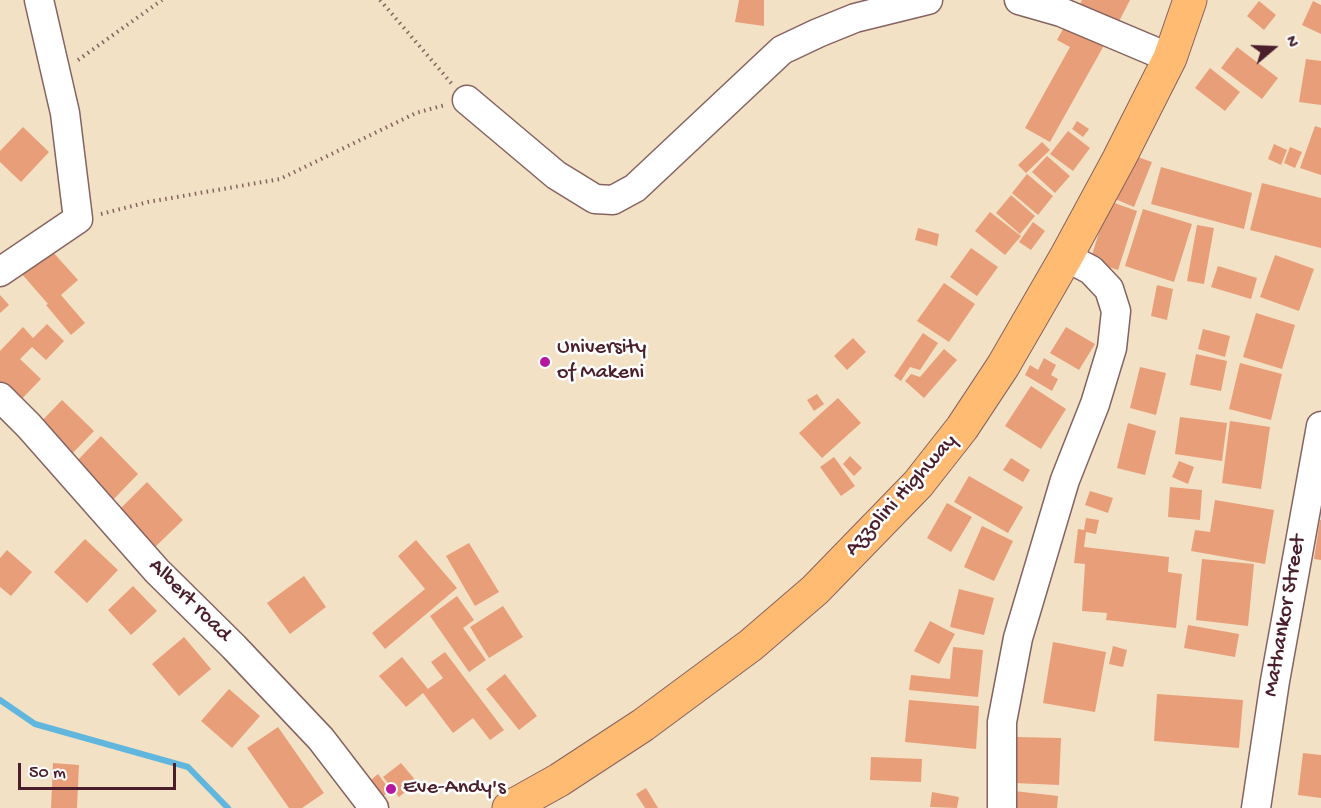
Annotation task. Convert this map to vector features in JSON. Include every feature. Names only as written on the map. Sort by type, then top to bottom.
[{"type":"main road","name":"Azzolini Highway","points":[[509,808],[559,780],[643,725],[751,645],[815,590],[918,484],[962,428],[1003,366],[1066,257],[1170,58],[1190,0]]},
{"type":"street","points":[[0,272],[78,219],[65,113],[39,0]]},
{"type":"street","points":[[466,100],[556,175],[596,199],[613,200],[635,188],[782,50],[855,18],[928,0]]},
{"type":"street","points":[[1020,0],[1061,12],[1170,58]]},
{"type":"street","points":[[1002,808],[1002,722],[1018,638],[1065,480],[1095,404],[1112,348],[1116,311],[1109,289],[1091,270],[1066,257]]},
{"type":"street","name":"Albert road","points":[[0,398],[29,426],[157,571],[234,647],[321,739],[374,808]]},
{"type":"street","name":"Mathankor Street","points":[[1256,808],[1275,681],[1321,426]]},
{"type":"path","points":[[57,73],[85,56],[162,0]]},
{"type":"path","points":[[78,219],[148,202],[280,179],[416,113],[466,100],[381,0]]},
{"type":"building","points":[[739,0],[764,0],[764,26],[735,22]]},
{"type":"building","points":[[1082,0],[1130,0],[1114,31],[1076,12]]},
{"type":"building","points":[[1259,1],[1276,15],[1264,30],[1247,16]]},
{"type":"building","points":[[1313,1],[1321,5],[1321,34],[1302,25]]},
{"type":"building","points":[[1069,18],[1107,40],[1050,142],[1025,128],[1070,47],[1057,40]]},
{"type":"building","points":[[1237,47],[1278,78],[1262,99],[1221,68]]},
{"type":"building","points":[[1306,59],[1321,61],[1321,105],[1299,102]]},
{"type":"building","points":[[1210,68],[1240,92],[1225,111],[1195,88]]},
{"type":"building","points":[[1077,121],[1089,129],[1083,137],[1072,129]]},
{"type":"building","points":[[1315,126],[1321,128],[1321,175],[1300,168]]},
{"type":"building","points":[[23,127],[49,152],[21,182],[0,162],[0,151]]},
{"type":"building","points":[[1068,131],[1090,148],[1073,171],[1050,154]]},
{"type":"building","points":[[1042,142],[1050,150],[1026,173],[1018,165]]},
{"type":"building","points":[[1274,144],[1287,150],[1281,165],[1268,159]]},
{"type":"building","points":[[1290,147],[1302,152],[1295,168],[1284,163]]},
{"type":"building","points":[[1132,155],[1152,162],[1134,207],[1115,199]]},
{"type":"building","points":[[1047,156],[1070,176],[1055,193],[1032,172]]},
{"type":"building","points":[[1161,167],[1252,193],[1244,229],[1151,204]]},
{"type":"building","points":[[1027,174],[1053,196],[1038,215],[1012,193]]},
{"type":"building","points":[[1262,183],[1321,198],[1321,248],[1250,230]]},
{"type":"building","points":[[1011,195],[1035,216],[1020,234],[996,213]]},
{"type":"building","points":[[1109,201],[1137,211],[1118,270],[1090,261]]},
{"type":"building","points":[[1143,209],[1192,224],[1174,282],[1125,266]]},
{"type":"building","points":[[990,212],[1021,236],[1005,255],[975,231]]},
{"type":"building","points":[[1033,222],[1045,231],[1031,250],[1019,242]]},
{"type":"building","points":[[1197,225],[1214,228],[1204,284],[1187,281]]},
{"type":"building","points":[[918,228],[939,234],[937,246],[915,240]]},
{"type":"building","points":[[971,248],[998,267],[977,296],[950,277]]},
{"type":"building","points":[[52,251],[78,280],[61,295],[85,323],[71,335],[15,266],[26,257],[34,267]]},
{"type":"building","points":[[1275,255],[1314,269],[1299,311],[1260,297]]},
{"type":"building","points":[[1218,266],[1257,278],[1251,299],[1211,287]]},
{"type":"building","points":[[944,283],[975,304],[949,342],[917,321]]},
{"type":"building","points":[[1157,285],[1173,289],[1167,320],[1151,316]]},
{"type":"building","points":[[0,295],[9,305],[0,313]]},
{"type":"building","points":[[1256,313],[1295,325],[1282,369],[1243,357]]},
{"type":"building","points":[[47,324],[64,341],[46,360],[32,347],[20,359],[41,379],[15,406],[0,391],[0,351],[23,327],[33,338]]},
{"type":"building","points":[[1066,327],[1095,344],[1079,370],[1050,353]]},
{"type":"building","points":[[1203,329],[1230,336],[1225,357],[1198,349]]},
{"type":"building","points":[[923,333],[938,343],[920,370],[910,367],[901,381],[894,376]]},
{"type":"building","points":[[853,338],[866,352],[847,370],[834,356]]},
{"type":"building","points":[[944,349],[957,360],[924,398],[905,381],[911,374],[920,377]]},
{"type":"building","points":[[1196,354],[1227,361],[1221,391],[1190,385]]},
{"type":"building","points":[[1044,358],[1056,365],[1051,375],[1058,379],[1052,391],[1025,375],[1030,365],[1038,370]]},
{"type":"building","points":[[1240,363],[1282,374],[1271,420],[1229,409]]},
{"type":"building","points":[[1140,367],[1166,373],[1156,415],[1130,408]]},
{"type":"building","points":[[1031,386],[1066,409],[1041,449],[1005,426]]},
{"type":"building","points":[[817,394],[824,404],[814,411],[807,400]]},
{"type":"building","points":[[838,398],[861,423],[822,458],[799,433]]},
{"type":"building","points":[[62,400],[94,431],[67,459],[35,428]]},
{"type":"building","points":[[1180,417],[1227,423],[1222,461],[1175,454]]},
{"type":"building","points":[[1230,421],[1270,427],[1261,489],[1222,483]]},
{"type":"building","points":[[1128,423],[1156,431],[1145,475],[1117,468]]},
{"type":"building","points":[[101,436],[138,474],[111,502],[73,465]]},
{"type":"building","points":[[850,456],[862,468],[854,476],[843,464]]},
{"type":"building","points":[[834,457],[855,486],[841,496],[820,467]]},
{"type":"building","points":[[1011,458],[1030,470],[1023,482],[1003,470]]},
{"type":"building","points":[[1179,461],[1194,467],[1188,484],[1172,477]]},
{"type":"building","points":[[969,476],[1023,507],[1008,533],[954,502]]},
{"type":"building","points":[[147,482],[183,520],[154,548],[118,511]]},
{"type":"building","points":[[1170,487],[1202,490],[1200,520],[1168,517]]},
{"type":"building","points":[[1090,491],[1113,498],[1108,513],[1085,505]]},
{"type":"building","points":[[1215,500],[1274,510],[1265,564],[1191,551],[1195,530],[1210,532]]},
{"type":"building","points":[[947,503],[972,517],[951,552],[927,538]]},
{"type":"building","points":[[1086,518],[1099,520],[1096,534],[1086,532],[1084,547],[1169,557],[1168,572],[1182,574],[1176,628],[1106,620],[1107,613],[1082,611],[1085,564],[1074,563],[1078,529],[1084,530]]},
{"type":"building","points":[[1321,520],[1321,560],[1314,559]]},
{"type":"building","points":[[982,526],[1013,541],[994,581],[964,567]]},
{"type":"building","points":[[85,539],[118,570],[87,603],[54,572]]},
{"type":"building","points":[[416,540],[457,588],[385,649],[372,633],[425,589],[398,556]]},
{"type":"building","points":[[469,543],[499,592],[475,606],[446,556]]},
{"type":"building","points":[[7,550],[32,572],[11,596],[0,587],[0,558]]},
{"type":"building","points":[[1202,559],[1254,564],[1248,626],[1196,620]]},
{"type":"building","points":[[304,576],[326,607],[290,634],[267,603]]},
{"type":"building","points":[[133,586],[157,611],[131,635],[108,610]]},
{"type":"building","points":[[959,589],[994,598],[984,635],[950,627]]},
{"type":"building","points":[[457,596],[474,620],[463,628],[486,660],[469,672],[430,616]]},
{"type":"building","points":[[503,606],[523,637],[489,658],[470,627]]},
{"type":"building","points":[[930,621],[955,634],[939,664],[914,651]]},
{"type":"building","points":[[1188,625],[1239,634],[1235,657],[1184,648]]},
{"type":"building","points":[[184,637],[211,669],[179,696],[152,664]]},
{"type":"building","points":[[1053,642],[1106,652],[1095,712],[1043,703]]},
{"type":"building","points":[[1113,646],[1127,650],[1123,667],[1109,664]]},
{"type":"building","points":[[953,647],[983,650],[978,697],[909,690],[911,675],[950,679]]},
{"type":"building","points":[[445,652],[504,730],[490,740],[473,718],[453,733],[423,693],[406,707],[379,676],[402,657],[428,689],[443,678],[431,662]]},
{"type":"building","points":[[505,674],[537,716],[519,730],[486,689]]},
{"type":"building","points":[[229,689],[260,716],[232,748],[201,721]]},
{"type":"building","points":[[1157,694],[1243,700],[1239,748],[1154,741]]},
{"type":"building","points":[[909,700],[979,706],[976,749],[905,742]]},
{"type":"building","points":[[278,727],[324,793],[302,808],[289,808],[247,748]]},
{"type":"building","points":[[1016,737],[1061,738],[1059,785],[1014,783]]},
{"type":"building","points":[[1303,753],[1321,755],[1321,798],[1298,795]]},
{"type":"building","points":[[871,757],[922,759],[921,782],[870,780]]},
{"type":"building","points":[[53,763],[79,765],[77,808],[51,808]]},
{"type":"building","points":[[401,763],[417,782],[399,797],[383,777]]},
{"type":"building","points":[[378,774],[390,790],[379,800],[366,784]]},
{"type":"building","points":[[646,788],[658,808],[645,808],[636,794]]},
{"type":"building","points":[[1014,791],[1058,796],[1057,808],[1013,808]]},
{"type":"building","points":[[932,792],[959,797],[957,808],[930,807]]},
{"type":"waterway","points":[[0,700],[35,724],[188,767],[228,808]]},
{"type":"place","name":"University of Makeni","points":[[545,362]]},
{"type":"place","name":"Eve-Andy's","points":[[391,789]]}]
